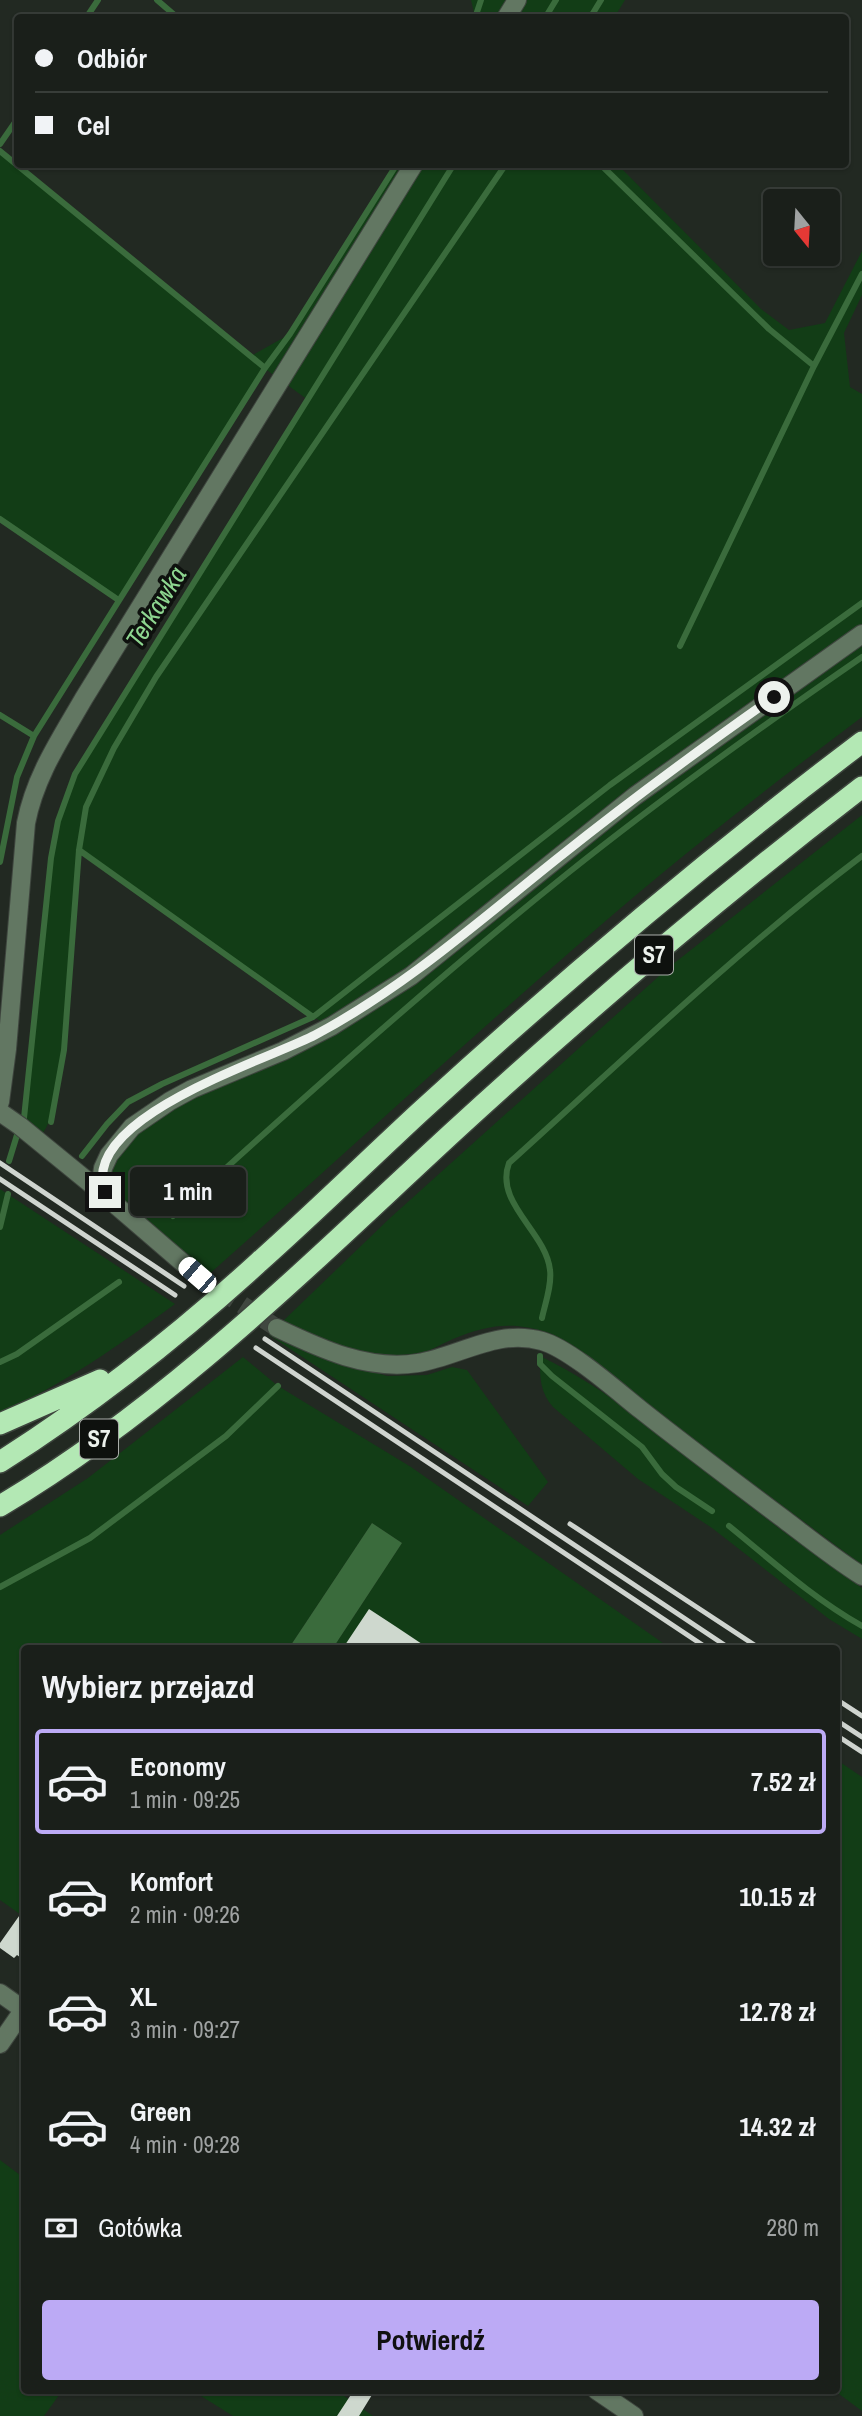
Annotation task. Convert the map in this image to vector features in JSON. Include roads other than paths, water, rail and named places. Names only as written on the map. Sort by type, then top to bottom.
[{"type":"highway","name":"S7","points":[[0,1462],[140,1361],[257,1264],[422,1111],[567,982],[680,886],[862,742]]},
{"type":"highway","name":"S7","points":[[0,1506],[115,1427],[248,1321],[570,1026],[696,919],[862,787]]},
{"type":"highway","points":[[0,1424],[140,1361]]},
{"type":"street","points":[[0,1102],[26,822],[42,771],[412,168]]},
{"type":"street","points":[[110,1200],[103,1184],[103,1168],[109,1155],[132,1127],[192,1089],[283,1051],[332,1026],[411,976],[635,796],[862,634]]},
{"type":"street","points":[[0,1112],[110,1200],[197,1275]]},
{"type":"street","points":[[277,1328],[349,1358],[388,1365],[419,1363],[491,1341],[521,1336],[544,1341],[592,1372],[712,1466],[862,1576]]},
{"type":"street","points":[[0,1993],[21,2007]]},
{"type":"street","points":[[0,2044],[21,2013]]},
{"type":"street","points":[[602,2394],[634,2416]]},
{"type":"waterway","points":[[89,14],[98,0]]},
{"type":"waterway","points":[[157,0],[173,14]]},
{"type":"waterway","points":[[476,14],[481,0]]},
{"type":"waterway","name":"Terkawka","points":[[547,14],[556,0]]},
{"type":"waterway","points":[[592,14],[601,0]]},
{"type":"waterway","points":[[0,144],[14,124]]},
{"type":"waterway","points":[[0,151],[14,162]]},
{"type":"waterway","points":[[21,168],[265,368]]},
{"type":"waterway","points":[[0,862],[17,777],[34,736],[265,368],[290,334],[394,168]]},
{"type":"waterway","name":"Terkawka","points":[[24,1118],[51,858],[58,821],[75,774],[452,168]]},
{"type":"waterway","points":[[51,1122],[64,1050],[79,850],[86,807],[114,748],[156,677],[503,168]]},
{"type":"waterway","points":[[604,168],[769,329],[814,366]]},
{"type":"waterway","points":[[680,646],[814,366],[862,274]]},
{"type":"waterway","points":[[0,519],[117,599]]},
{"type":"waterway","points":[[82,1156],[128,1102],[162,1084],[313,1017],[610,785],[862,603]]},
{"type":"waterway","points":[[173,1216],[319,1085],[517,914],[713,762],[862,657]]},
{"type":"waterway","points":[[0,715],[34,736]]},
{"type":"waterway","points":[[79,850],[313,1017]]},
{"type":"waterway","points":[[542,1318],[550,1270],[540,1243],[514,1204],[509,1191],[506,1178],[509,1163],[726,967],[862,856]]},
{"type":"waterway","name":"Terkawka","points":[[9,1161],[17,1135]]},
{"type":"waterway","name":"Terkawka","points":[[0,1227],[8,1194]]},
{"type":"waterway","points":[[0,1362],[17,1354],[119,1282]]},
{"type":"waterway","points":[[540,1356],[540,1364],[552,1376],[642,1447],[662,1474],[676,1487],[712,1511]]},
{"type":"waterway","points":[[0,1587],[90,1538],[226,1436],[278,1386]]},
{"type":"waterway","points":[[729,1526],[810,1592],[862,1626]]},
{"type":"tunnel","points":[[197,1275],[277,1328]]},
{"type":"railway","points":[[0,1163],[184,1286]]},
{"type":"railway","points":[[0,1179],[175,1295]]},
{"type":"railway","points":[[265,1339],[724,1645]]},
{"type":"railway","points":[[256,1348],[702,1645]]},
{"type":"railway","points":[[570,1524],[754,1645]]},
{"type":"railway","points":[[840,1702],[862,1716]]},
{"type":"railway","points":[[840,1723],[862,1737]]},
{"type":"railway","points":[[840,1738],[862,1752]]}]
